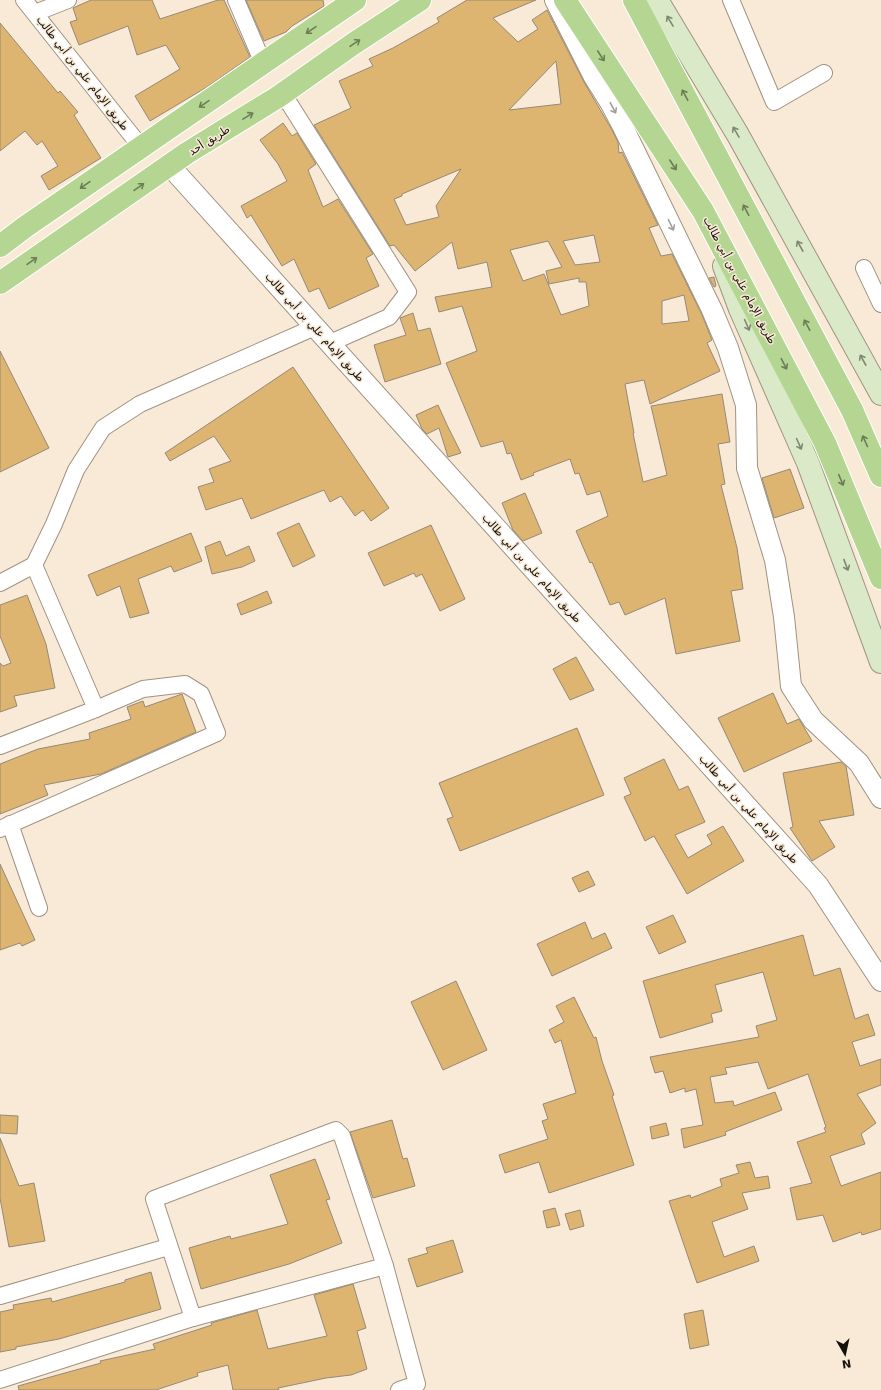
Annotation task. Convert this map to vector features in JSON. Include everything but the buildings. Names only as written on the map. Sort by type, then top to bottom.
[{"type":"main road","points":[[0,246],[25,227],[354,0]]},
{"type":"main road","name":"طريق أحد","points":[[0,283],[170,165],[278,97],[353,44],[420,0]]},
{"type":"main road","name":"طريق الإمام علي بن أبي طالب","points":[[565,0],[703,210],[825,443],[881,578]]},
{"type":"main road","points":[[634,0],[852,410],[881,476]]},
{"type":"main road","points":[[657,0],[738,136],[881,394]]},
{"type":"main road","points":[[703,210],[740,309],[808,463],[881,662]]},
{"type":"street","name":"طريق الإمام علي بن أبي طالب","points":[[24,0],[141,147]]},
{"type":"street","points":[[35,13],[68,0]]},
{"type":"street","points":[[236,0],[263,63]]},
{"type":"street","points":[[555,0],[594,77],[622,125],[712,310],[728,348],[746,405],[747,468],[775,560],[784,617],[791,686],[813,720],[859,763],[881,798]]},
{"type":"street","points":[[731,0],[774,102],[824,73]]},
{"type":"street","points":[[278,97],[289,102],[408,292],[389,317],[330,343]]},
{"type":"street","name":"طريق الإمام علي بن أبي طالب","points":[[170,165],[818,884],[881,981]]},
{"type":"street","points":[[864,268],[881,304]]},
{"type":"street","points":[[0,583],[34,565],[54,524],[76,470],[103,428],[140,404],[315,327]]},
{"type":"street","points":[[34,565],[96,709]]},
{"type":"street","points":[[0,746],[143,689],[185,684],[201,694],[216,733],[5,826],[39,908]]},
{"type":"street","points":[[193,1318],[168,1247],[154,1199],[336,1130],[342,1136],[385,1266],[417,1384],[399,1390]]},
{"type":"street","points":[[0,1296],[168,1247]]},
{"type":"street","points":[[0,1380],[193,1318],[385,1266]]}]
